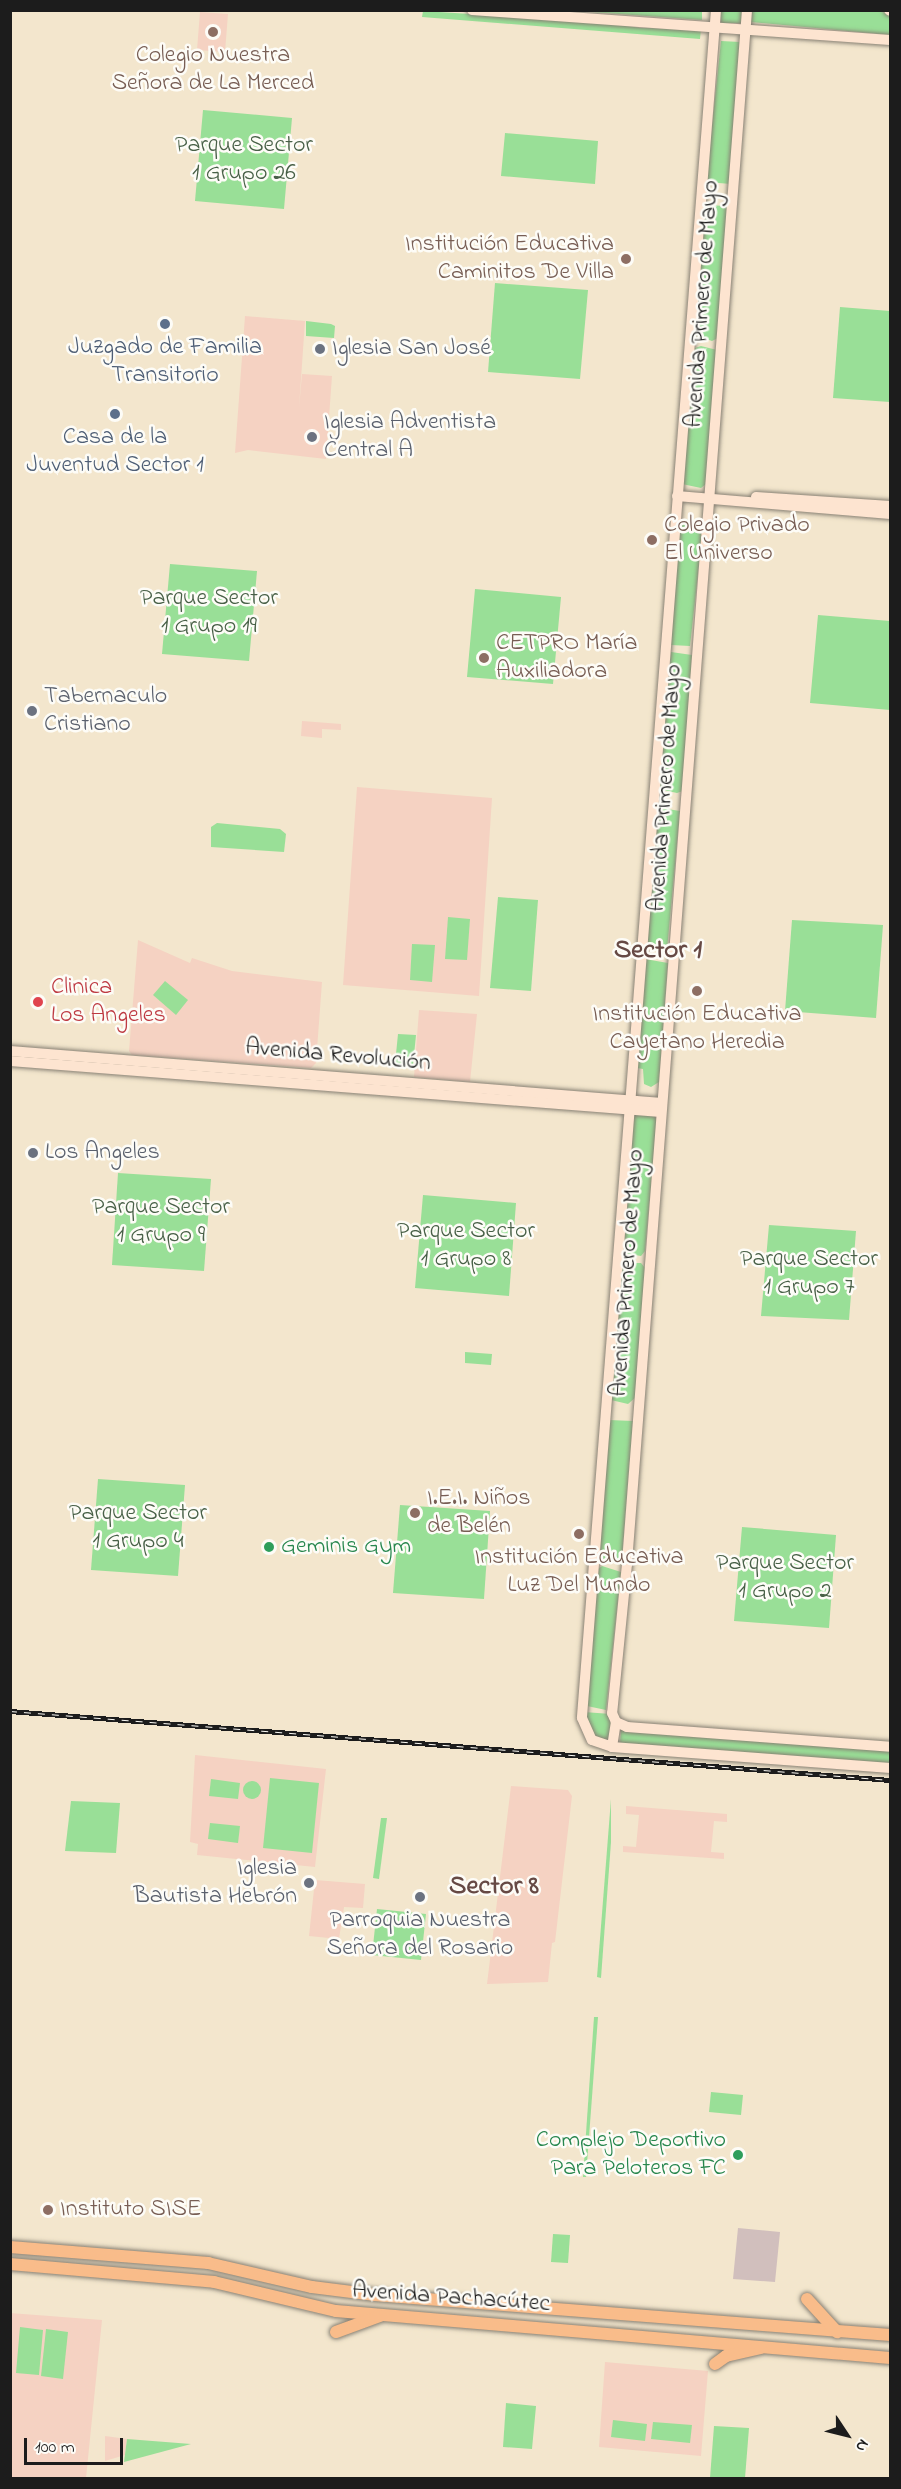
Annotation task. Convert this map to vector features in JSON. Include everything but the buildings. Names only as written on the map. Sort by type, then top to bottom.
[{"type":"main road","points":[[472,10],[891,40]]},
{"type":"main road","name":"Avenida Primero de Mayo","points":[[716,10],[583,1711],[587,1735],[596,1743],[612,1747],[747,10]]},
{"type":"main road","points":[[677,493],[891,514]]},
{"type":"main road","points":[[709,496],[891,506]]},
{"type":"main road","name":"Avenida Revolución","points":[[10,1051],[631,1105]]},
{"type":"main road","name":"Avenida Revolución","points":[[10,1061],[662,1107]]},
{"type":"main road","points":[[614,1717],[627,1726],[891,1747]]},
{"type":"main road","points":[[612,1747],[891,1768]]},
{"type":"main road","name":"Avenida Pachacútec","points":[[10,2247],[219,2265],[312,2287],[406,2298],[891,2335]]},
{"type":"main road","points":[[69,2270],[75,2261],[70,2252]]},
{"type":"main road","name":"Avenida Pachacútec","points":[[10,2265],[214,2282],[287,2302],[401,2316],[891,2358]]},
{"type":"main road","points":[[401,2316],[399,2307],[406,2298]]},
{"type":"main road","points":[[807,2299],[837,2332]]},
{"type":"main road","points":[[596,2331],[600,2323],[598,2313]]},
{"type":"main road","points":[[336,2332],[385,2314]]},
{"type":"main road","points":[[715,2364],[726,2356],[765,2346]]},
{"type":"shaded area","name":"Colegio Nuestra Señora de La Merced","points":[[200,12],[228,14],[225,52],[197,50]]},
{"type":"shaded area","points":[[245,316],[305,321],[299,408],[302,374],[332,376],[326,459],[248,450],[235,453]]},
{"type":"shaded area","points":[[302,721],[341,724],[341,730],[322,729],[322,738],[301,736]]},
{"type":"shaded area","points":[[357,787],[492,798],[479,996],[343,985]]},
{"type":"shaded area","points":[[138,940],[190,963],[192,958],[232,971],[322,982],[316,1063],[311,1068],[132,1055],[129,1051]]},
{"type":"shaded area","points":[[419,1010],[477,1014],[470,1082],[414,1077]]},
{"type":"shaded area","points":[[195,1755],[326,1769],[315,1867],[197,1855],[198,1844],[190,1842]]},
{"type":"shaded area","points":[[511,1786],[568,1790],[572,1796],[555,1942],[552,1943],[548,1982],[487,1984]]},
{"type":"shaded area","points":[[626,1806],[727,1814],[727,1822],[714,1821],[711,1852],[724,1853],[724,1859],[623,1852],[623,1846],[636,1847],[639,1815],[626,1814]]},
{"type":"shaded area","points":[[315,1880],[365,1884],[363,1908],[344,1907],[339,1939],[309,1936]]},
{"type":"shaded area","points":[[738,2228],[780,2232],[775,2282],[733,2279]]},
{"type":"shaded area","points":[[10,2313],[102,2320],[86,2478],[11,2478]]},
{"type":"shaded area","points":[[605,2362],[708,2371],[701,2456],[599,2447]]},
{"type":"shaded area","points":[[105,2436],[127,2439],[125,2455],[105,2461]]},
{"type":"green space","points":[[702,10],[702,20],[577,11]]},
{"type":"green space","points":[[863,10],[890,13],[890,35],[751,22],[752,11]]},
{"type":"green space","points":[[423,11],[613,23],[640,28],[701,29],[700,39],[422,17]]},
{"type":"green space","points":[[720,11],[744,11],[742,23],[721,23]]},
{"type":"green space","points":[[721,41],[740,42],[731,184],[706,182]]},
{"type":"green space","name":"Parque Sector 1 Grupo 26","points":[[203,110],[292,118],[284,209],[195,201]]},
{"type":"green space","points":[[505,133],[598,141],[595,184],[501,176]]},
{"type":"green space","points":[[704,205],[728,206],[718,338],[712,341],[695,335]]},
{"type":"green space","points":[[495,283],[588,290],[580,379],[488,372]]},
{"type":"green space","points":[[840,307],[890,311],[890,402],[833,398]]},
{"type":"green space","points":[[306,321],[335,326],[334,338],[306,336]]},
{"type":"green space","points":[[701,346],[717,350],[706,484],[701,488],[682,484],[695,348]]},
{"type":"green space","points":[[679,519],[704,520],[690,646],[671,645]]},
{"type":"green space","name":"Parque Sector 1 Grupo 19","points":[[170,564],[257,571],[249,661],[162,654]]},
{"type":"green space","points":[[475,589],[561,597],[553,684],[467,677]]},
{"type":"green space","points":[[818,615],[890,621],[890,710],[810,703]]},
{"type":"green space","points":[[671,652],[692,655],[683,791],[677,793],[659,789]]},
{"type":"green space","points":[[661,808],[680,811],[667,950],[647,948],[657,816]]},
{"type":"green space","points":[[217,823],[280,829],[286,834],[284,852],[211,847],[211,827]]},
{"type":"green space","points":[[498,897],[538,900],[531,991],[490,988]]},
{"type":"green space","points":[[448,917],[470,919],[467,960],[445,959]]},
{"type":"green space","points":[[792,920],[883,925],[876,1018],[785,1011]]},
{"type":"green space","points":[[412,944],[435,945],[432,982],[410,980]]},
{"type":"green space","points":[[645,959],[668,963],[659,1082],[651,1087],[644,1084],[643,1069],[637,1068]]},
{"type":"green space","points":[[165,981],[188,1000],[176,1015],[153,995]]},
{"type":"green space","points":[[398,1034],[416,1035],[413,1065],[395,1064]]},
{"type":"green space","points":[[633,1115],[654,1115],[657,1120],[645,1251],[641,1256],[623,1253]]},
{"type":"green space","name":"Parque Sector 1 Grupo 9","points":[[118,1173],[211,1179],[204,1271],[112,1265]]},
{"type":"green space","name":"Parque Sector 1 Grupo 8","points":[[423,1195],[516,1203],[509,1296],[415,1288]]},
{"type":"green space","name":"Parque Sector 1 Grupo 7","points":[[769,1225],[856,1231],[849,1320],[761,1316]]},
{"type":"green space","points":[[621,1263],[641,1263],[645,1268],[635,1398],[628,1404],[611,1400]]},
{"type":"green space","points":[[465,1352],[492,1354],[491,1365],[465,1363]]},
{"type":"green space","points":[[609,1420],[633,1421],[622,1558],[619,1562],[599,1558]]},
{"type":"green space","name":"Parque Sector 1 Grupo 4","points":[[98,1479],[185,1485],[178,1576],[91,1570]]},
{"type":"green space","points":[[400,1505],[490,1511],[484,1599],[393,1593]]},
{"type":"green space","name":"Parque Sector 1 Grupo 2","points":[[742,1527],[836,1535],[829,1628],[734,1621]]},
{"type":"green space","points":[[602,1566],[621,1572],[606,1710],[587,1706],[598,1569]]},
{"type":"green space","points":[[584,1712],[611,1714],[610,1745],[596,1742]]},
{"type":"green space","points":[[621,1729],[890,1750],[890,1765],[620,1744]]},
{"type":"green space","points":[[270,1778],[319,1783],[312,1853],[263,1848]]},
{"type":"green space","points":[[211,1779],[240,1783],[238,1799],[209,1796]]},
{"type":"green space","points":[[252,1781],[258,1784],[261,1790],[258,1796],[252,1799],[246,1796],[243,1790],[246,1784]]},
{"type":"green space","points":[[611,1799],[611,1842],[601,1978],[597,1977]]},
{"type":"green space","points":[[71,1801],[120,1803],[116,1853],[65,1851]]},
{"type":"green space","points":[[381,1818],[387,1818],[379,1879],[373,1878]]},
{"type":"green space","points":[[210,1823],[240,1826],[238,1843],[208,1839]]},
{"type":"green space","points":[[377,1909],[426,1914],[421,1960],[372,1955]]},
{"type":"green space","points":[[594,2017],[598,2017],[586,2177],[583,2177]]},
{"type":"green space","points":[[711,2092],[743,2095],[741,2115],[709,2112]]},
{"type":"green space","points":[[553,2234],[570,2235],[568,2263],[551,2262]]},
{"type":"green space","points":[[20,2327],[43,2330],[39,2375],[16,2373]]},
{"type":"green space","points":[[46,2329],[68,2332],[63,2379],[41,2376]]},
{"type":"green space","points":[[506,2403],[536,2406],[532,2449],[503,2447]]},
{"type":"green space","points":[[613,2420],[647,2424],[645,2441],[611,2437]]},
{"type":"green space","points":[[653,2422],[692,2425],[690,2443],[651,2439]]},
{"type":"green space","points":[[714,2426],[749,2428],[745,2478],[710,2478]]},
{"type":"green space","points":[[127,2439],[191,2444],[124,2462]]},
{"type":"railway","points":[[10,1711],[890,1780]]},
{"type":"place","name":"Colegio Nuestra Señora de La Merced","points":[[213,32]]},
{"type":"place","name":"Institución Educativa Caminitos De Villa","points":[[626,259]]},
{"type":"place","name":"Juzgado de Familia Transitorio","points":[[165,324]]},
{"type":"place","name":"Iglesia San José","points":[[320,349]]},
{"type":"place","name":"Casa de la Juventud Sector 1","points":[[115,414]]},
{"type":"place","name":"Iglesia Adventista Central A","points":[[312,437]]},
{"type":"place","name":"Colegio Privado El Universo","points":[[652,540]]},
{"type":"place","name":"CETPRO María Auxiliadora","points":[[484,658]]},
{"type":"place","name":"Tabernaculo Cristiano","points":[[32,711]]},
{"type":"place","name":"Institución Educativa Cayetano Heredia","points":[[697,991]]},
{"type":"place","name":"Clinica Los Angeles","points":[[38,1002]]},
{"type":"place","name":"Los Angeles","points":[[33,1153]]},
{"type":"place","name":"I.E.I. Niños de Belén","points":[[415,1513]]},
{"type":"place","name":"Institución Educativa Luz Del Mundo","points":[[579,1534]]},
{"type":"place","name":"Geminis Gym","points":[[269,1547]]},
{"type":"place","name":"Iglesia Bautista Hebrón","points":[[309,1883]]},
{"type":"place","name":"Parroquia Nuestra Señora del Rosario","points":[[420,1897]]},
{"type":"place","name":"Complejo Deportivo Para Peloteros FC","points":[[738,2155]]},
{"type":"place","name":"Instituto SISE","points":[[48,2210]]},
{"type":"district","name":"Sector 1","points":[[658,951]]},
{"type":"district","name":"Sector 8","points":[[494,1887]]}]
